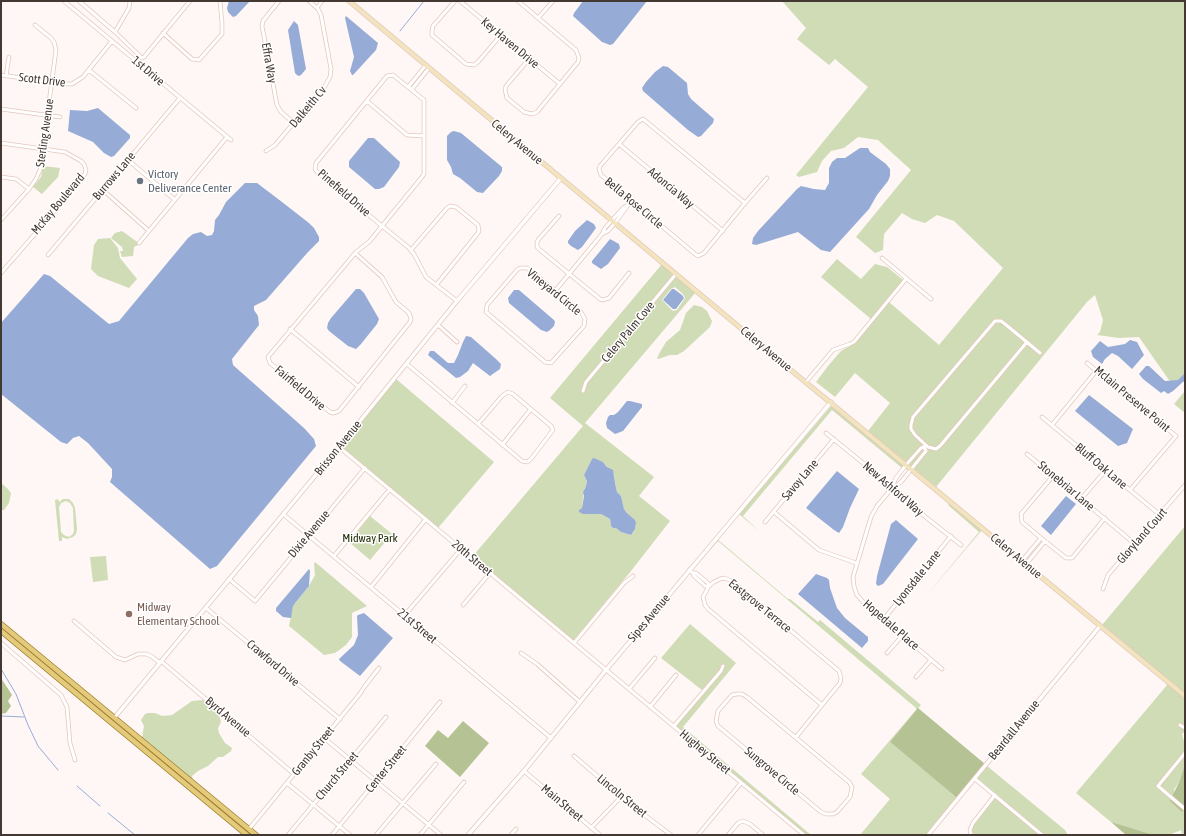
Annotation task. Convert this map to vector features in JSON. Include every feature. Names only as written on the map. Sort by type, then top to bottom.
[{"type":"main road","name":"Celery Avenue","points":[[349,1],[1185,696]]},
{"type":"main road","points":[[1,624],[256,835]]},
{"type":"main road","points":[[1,631],[246,834]]},
{"type":"street","name":"1st Drive","points":[[64,1],[231,140]]},
{"type":"street","points":[[79,1],[142,58],[190,1]]},
{"type":"street","points":[[115,32],[129,8],[130,1]]},
{"type":"street","points":[[163,33],[192,59],[199,60],[222,34],[220,1]]},
{"type":"street","name":"Effra Way","points":[[279,1],[263,21],[262,26],[277,105],[280,112],[294,123]]},
{"type":"street","points":[[309,1],[317,8],[322,1]]},
{"type":"street","points":[[455,1],[433,26],[432,35],[466,64],[474,65],[478,62],[501,35]]},
{"type":"street","name":"Key Haven Drive","points":[[460,1],[560,84]]},
{"type":"street","points":[[518,1],[579,53],[578,62],[537,112],[532,114],[524,112],[507,98],[505,90],[506,86],[529,58]]},
{"type":"street","points":[[538,18],[553,1]]},
{"type":"street","name":"Dalkeith Cv","points":[[266,151],[275,145],[325,86],[330,77],[331,69],[324,30],[320,12],[317,8]]},
{"type":"street","name":"Sterling Avenue","points":[[1,220],[20,200],[39,175],[44,149],[56,46],[51,38],[35,25]]},
{"type":"street","name":"Scott Drive","points":[[1,75],[52,83],[72,84],[83,77],[112,42]]},
{"type":"street","points":[[6,76],[9,57]]},
{"type":"street","points":[[410,88],[427,67]]},
{"type":"street","points":[[89,70],[136,108]]},
{"type":"street","name":"Pinefield Drive","points":[[410,88],[396,76],[390,74],[316,163],[315,169],[411,250],[424,274],[457,301]]},
{"type":"street","name":"Fairfield Drive","points":[[355,253],[382,277],[396,302],[409,313],[411,319],[359,387],[339,411],[333,413],[270,363],[268,360],[269,354],[355,253],[367,244],[424,174],[424,100],[410,88]]},
{"type":"street","name":"Burrows Lane","points":[[48,255],[180,98]]},
{"type":"street","points":[[367,101],[407,135],[424,136]]},
{"type":"street","points":[[1,109],[60,117]]},
{"type":"street","name":"Bella Rose Circle","points":[[745,204],[643,119],[638,122],[600,166],[599,173],[698,256],[704,253],[767,178]]},
{"type":"street","points":[[139,244],[227,137]]},
{"type":"street","name":"McKay Boulevard","points":[[1,143],[58,150],[70,155],[86,167],[86,172],[1,273]]},
{"type":"street","name":"Adoncia Way","points":[[619,144],[723,231]]},
{"type":"street","points":[[128,160],[175,200]]},
{"type":"street","points":[[1,177],[16,180],[29,189]]},
{"type":"street","name":"Brisson Avenue","points":[[115,717],[339,447],[457,301],[561,178]]},
{"type":"street","points":[[103,190],[149,231]]},
{"type":"street","points":[[555,291],[602,234],[605,228],[614,222],[624,207],[631,201]]},
{"type":"street","points":[[411,250],[450,206],[456,207],[478,225],[478,233],[437,284]]},
{"type":"street","points":[[559,216],[538,240],[537,247],[569,274],[603,300],[609,298],[629,273]]},
{"type":"street","points":[[882,258],[931,299]]},
{"type":"street","name":"Vineyard Circle","points":[[520,268],[527,268],[555,291],[581,312],[585,319],[584,326],[551,363],[545,362],[486,312],[487,305],[520,268]]},
{"type":"street","name":"Celery Palm Cove","points":[[583,391],[586,382],[676,274]]},
{"type":"street","points":[[806,382],[833,350],[854,342],[906,279]]},
{"type":"street","points":[[1027,342],[940,446],[933,449],[925,446],[911,429],[911,421],[995,321],[1001,321],[1027,342],[1040,353]]},
{"type":"street","points":[[438,325],[457,342]]},
{"type":"street","points":[[290,330],[359,387]]},
{"type":"street","name":"Mclain Preserve Point","points":[[1087,362],[1176,436],[1130,490]]},
{"type":"street","points":[[407,364],[452,403],[522,461],[527,462],[553,432],[551,426],[513,394],[508,392],[502,396],[478,424]]},
{"type":"street","points":[[1052,425],[1097,370]]},
{"type":"street","points":[[452,403],[465,386]]},
{"type":"street","name":"Sipes Avenue","points":[[468,835],[524,771],[606,670],[691,571],[830,402]]},
{"type":"street","points":[[502,445],[531,409]]},
{"type":"street","name":"Bluff Oak Lane","points":[[1042,417],[1160,515]]},
{"type":"street","name":"New Ashford Way","points":[[826,433],[910,502],[918,511],[961,545]]},
{"type":"street","name":"Savoy Lane","points":[[765,522],[834,439]]},
{"type":"street","points":[[916,453],[921,457],[926,451],[925,446]]},
{"type":"street","name":"Hopedale Place","points":[[892,488],[896,478],[906,465],[921,448],[925,446]]},
{"type":"street","name":"20th Street","points":[[339,447],[606,670]]},
{"type":"street","name":"Stonebriar Lane","points":[[1027,454],[1135,544]]},
{"type":"street","name":"Hopedale Place","points":[[921,457],[901,482],[892,488],[877,506],[871,517],[853,577],[857,595],[864,603],[942,669]]},
{"type":"street","name":"Dixie Avenue","points":[[229,579],[255,601],[365,468]]},
{"type":"street","points":[[1081,499],[1106,470]]},
{"type":"street","points":[[1052,476],[1021,514],[1022,522],[1066,558],[1072,558],[1105,518]]},
{"type":"street","name":"Gloryland Court","points":[[1103,589],[1108,575],[1185,485]]},
{"type":"street","points":[[334,556],[390,489]]},
{"type":"street","points":[[774,512],[819,550],[856,563]]},
{"type":"street","name":"21st Street","points":[[283,514],[551,738]]},
{"type":"street","points":[[370,587],[426,519]]},
{"type":"street","name":"Lyonsdale Lane","points":[[883,620],[951,536]]},
{"type":"street","points":[[1022,561],[1041,538]]},
{"type":"street","points":[[1026,564],[1045,541]]},
{"type":"street","points":[[404,616],[461,549]]},
{"type":"street","points":[[1032,549],[1036,552]]},
{"type":"street","points":[[691,571],[694,576],[700,578],[705,586],[709,586]]},
{"type":"street","points":[[463,605],[490,573]]},
{"type":"street","points":[[574,643],[624,583],[633,576]]},
{"type":"street","name":"Eastgrove Terrace","points":[[796,737],[840,683],[841,678],[839,672],[732,581],[728,579],[720,579],[709,586],[704,598],[708,609],[822,705]]},
{"type":"street","name":"Crawford Drive","points":[[206,608],[340,719]]},
{"type":"street","name":"Byrd Avenue","points":[[74,621],[116,657],[125,660],[138,654],[146,654],[161,662],[294,774]]},
{"type":"street","name":"Beardall Avenue","points":[[928,835],[1100,626]]},
{"type":"street","points":[[887,653],[902,636]]},
{"type":"street","points":[[1,643],[61,694],[67,707],[70,742],[75,760]]},
{"type":"street","points":[[521,653],[537,664],[580,702]]},
{"type":"street","points":[[629,689],[655,658]]},
{"type":"street","points":[[916,677],[931,660]]},
{"type":"street","points":[[674,726],[721,671],[723,666]]},
{"type":"street","name":"Granby Street","points":[[246,834],[360,695],[379,668]]},
{"type":"street","name":"Hughey Street","points":[[606,670],[804,835]]},
{"type":"street","points":[[650,707],[676,676]]},
{"type":"street","name":"Sungrove Circle","points":[[742,694],[796,737],[849,782],[852,787],[850,797],[837,812],[833,814],[826,814],[821,812],[718,726],[716,716],[718,711],[732,695],[742,694]]},
{"type":"street","name":"Center Street","points":[[332,835],[440,702]]},
{"type":"street","name":"Church Street","points":[[288,835],[386,717]]},
{"type":"street","points":[[1180,725],[1185,728]]},
{"type":"street","points":[[324,738],[442,835]]},
{"type":"street","points":[[1185,753],[1158,786],[1185,809]]},
{"type":"street","name":"Lincoln Street","points":[[574,756],[670,835]]},
{"type":"street","points":[[376,835],[436,764]]},
{"type":"street","name":"Main Street","points":[[524,771],[600,835]]},
{"type":"street","points":[[975,779],[1042,835]]},
{"type":"street","points":[[420,835],[464,782]]},
{"type":"street","points":[[287,783],[350,835]]},
{"type":"street","points":[[698,835],[741,783]]},
{"type":"street","points":[[591,828],[622,796]]},
{"type":"street","points":[[971,835],[970,830],[973,823],[994,796]]},
{"type":"street","points":[[728,835],[738,823],[743,821],[750,824],[763,835]]},
{"type":"street","points":[[511,835],[516,829]]},
{"type":"green space","points":[[782,1],[1185,1],[1185,382],[1171,383],[1139,337],[1119,338],[1097,335],[1100,332],[1103,320],[1095,295],[1087,302],[936,487],[868,431],[890,403],[855,373],[835,397],[816,382],[841,351],[855,343],[889,302],[939,345],[1003,268],[954,221],[937,215],[925,223],[912,219],[902,213],[884,234],[883,250],[875,253],[856,237],[911,170],[878,140],[858,137],[844,148],[831,151],[822,161],[817,172],[799,177],[796,175],[868,87],[835,59],[829,65],[797,39],[806,28]]},
{"type":"green space","points":[[43,166],[60,168],[58,177],[42,194],[33,187],[41,177]]},
{"type":"green space","points":[[122,231],[140,244],[134,247],[133,256],[122,257],[120,251],[123,251],[122,247],[111,238],[115,233]]},
{"type":"green space","points":[[110,238],[118,248],[120,258],[137,279],[129,288],[98,276],[91,269],[94,245],[98,239]]},
{"type":"green space","points":[[837,259],[861,279],[875,264],[887,267],[903,280],[871,319],[821,277]]},
{"type":"green space","points":[[662,264],[674,274],[585,381],[581,392],[584,393],[587,383],[676,276],[696,292],[585,423],[654,477],[639,496],[670,521],[573,641],[473,556],[583,426],[550,398]],"holes":[[[675,287],[683,294],[685,298],[677,310],[673,311],[662,300],[671,289]],[[592,459],[603,462],[614,474],[617,492],[621,496],[624,509],[636,523],[635,529],[631,535],[613,528],[611,526],[610,519],[601,514],[583,514],[580,509],[582,508],[584,489],[587,481],[584,475]]]},
{"type":"green space","points":[[694,305],[702,307],[707,311],[712,321],[710,327],[684,351],[677,355],[670,355],[658,359],[657,358],[666,342],[680,330],[686,313]]},
{"type":"green space","points":[[396,379],[494,462],[438,528],[341,447]]},
{"type":"green space","points":[[1185,391],[1185,413],[1174,404]]},
{"type":"green space","points":[[832,405],[906,467],[902,468],[832,410],[743,516],[759,531],[739,514]]},
{"type":"green space","points":[[1,483],[11,493],[9,503],[4,510],[1,510]]},
{"type":"green space","points":[[58,499],[59,502],[63,499],[69,499],[75,508],[76,534],[67,539],[62,537],[62,541],[59,541],[55,500]],"holes":[[[66,501],[70,503],[73,508],[74,531],[69,537],[61,532],[59,507],[61,503]]]},
{"type":"green space","points":[[950,503],[982,530],[926,596],[979,532],[948,505]]},
{"type":"green space","name":"Midway Park","points":[[370,516],[392,534],[370,560],[349,542]]},
{"type":"green space","points":[[1185,526],[1185,694],[1102,625]]},
{"type":"green space","points":[[717,539],[788,599],[790,599],[818,622],[820,620],[921,705],[890,742],[957,798],[927,835],[860,835],[890,799],[861,774],[916,710],[916,708],[718,541],[694,568]]},
{"type":"green space","points":[[106,556],[108,580],[93,582],[90,557]]},
{"type":"green space","points":[[315,562],[367,606],[352,613],[352,637],[346,645],[335,653],[324,655],[289,626],[293,606],[309,586],[315,575]]},
{"type":"green space","points":[[690,624],[736,663],[683,727],[811,835],[806,835],[676,726],[722,672],[725,665],[723,664],[720,670],[702,690],[661,658]]},
{"type":"green space","points":[[1,678],[12,695],[8,701],[11,706],[6,713],[1,714]]},
{"type":"green space","points":[[1168,684],[1185,698],[1185,731],[1182,734],[1185,745],[1185,763],[1180,780],[1174,790],[1182,811],[1185,808],[1185,835],[1182,835],[1181,830],[1169,835],[1150,835],[1111,822],[1076,793]]},
{"type":"green space","points":[[203,700],[214,708],[219,715],[221,722],[218,728],[219,733],[225,743],[232,748],[231,751],[223,757],[218,757],[208,766],[198,771],[192,776],[193,780],[142,738],[144,726],[141,720],[145,714],[148,713],[155,713],[162,716],[172,715],[192,701]]},
{"type":"green space","points":[[918,708],[985,764],[957,798],[890,742]]},
{"type":"green space","points":[[463,721],[489,743],[460,777],[425,746],[438,730],[448,738]]},
{"type":"green space","points":[[1185,763],[1185,808],[1182,812],[1170,801],[1180,780]]},
{"type":"green space","points":[[987,766],[1065,830],[1068,835],[1045,835],[977,778]]},
{"type":"green space","points":[[995,798],[1040,835],[974,835],[971,830],[974,823]]},
{"type":"green space","points":[[1111,822],[1150,834],[1150,835],[1126,835]]},
{"type":"water","points":[[229,1],[250,1],[236,16],[233,17],[228,12],[227,8]]},
{"type":"water","points":[[583,1],[647,1],[613,44],[610,45],[602,42],[573,16]]},
{"type":"water","points":[[346,16],[378,43],[376,50],[353,75],[350,71],[354,57],[345,18]]},
{"type":"water","points":[[294,21],[298,25],[306,69],[299,76],[295,73],[288,30]]},
{"type":"water","points":[[663,66],[668,67],[687,83],[688,94],[691,99],[714,119],[713,123],[701,136],[698,137],[688,130],[643,91],[642,88],[646,82]]},
{"type":"water","points":[[98,108],[130,135],[130,138],[114,156],[111,157],[104,153],[93,142],[68,131],[70,110],[87,111]]},
{"type":"water","points":[[454,131],[461,133],[502,167],[502,171],[499,176],[483,193],[477,192],[453,174],[447,160],[447,136]]},
{"type":"water","points":[[368,138],[374,138],[400,162],[399,167],[384,187],[379,189],[375,189],[349,167],[349,161]]},
{"type":"water","points":[[860,148],[868,148],[870,152],[886,164],[890,169],[890,176],[869,209],[830,252],[821,250],[798,232],[756,245],[752,244],[753,238],[758,231],[797,189],[801,186],[825,190],[829,183],[829,168],[832,162],[837,158],[845,158]]},
{"type":"water","points":[[245,183],[257,183],[309,223],[319,237],[319,241],[266,300],[254,306],[254,310],[258,316],[259,325],[232,359],[233,365],[304,428],[314,439],[316,446],[217,566],[210,569],[110,482],[112,477],[112,469],[88,443],[79,436],[73,438],[67,444],[61,442],[1,394],[1,323],[44,274],[50,276],[109,324],[119,321],[188,238],[193,234],[201,232],[207,236],[212,235],[215,220],[226,202]]},
{"type":"water","points":[[587,220],[594,224],[596,228],[578,250],[571,246],[568,241],[575,231]]},
{"type":"water","points":[[610,239],[619,244],[620,248],[608,264],[601,269],[592,263],[592,261]]},
{"type":"water","points":[[356,289],[360,289],[364,293],[379,319],[377,324],[356,349],[348,346],[327,328],[331,318]]},
{"type":"water","points":[[672,289],[684,298],[676,309],[673,309],[663,300]]},
{"type":"water","points":[[514,290],[519,290],[554,320],[554,326],[550,330],[547,332],[541,330],[509,303],[508,298]]},
{"type":"water","points":[[466,336],[471,337],[496,359],[501,364],[500,369],[490,376],[473,363],[468,371],[456,378],[428,355],[430,351],[434,351],[448,363],[454,363]]},
{"type":"water","points":[[1130,340],[1137,342],[1144,355],[1132,369],[1118,356],[1112,353],[1102,364],[1093,357],[1091,351],[1100,341],[1108,347],[1125,344]]},
{"type":"water","points":[[1146,366],[1149,366],[1165,381],[1178,380],[1185,373],[1185,380],[1168,394],[1164,391],[1161,393],[1139,374]]},
{"type":"water","points":[[1089,395],[1133,429],[1127,443],[1118,446],[1075,411]]},
{"type":"water","points":[[627,401],[642,404],[642,407],[623,431],[615,434],[607,428],[606,423],[608,417],[618,412]]},
{"type":"water","points":[[594,458],[603,462],[607,467],[613,470],[617,492],[621,496],[624,509],[636,523],[635,529],[631,535],[613,528],[611,526],[610,519],[601,514],[583,514],[579,512],[582,508],[584,496],[583,492],[587,481],[584,475],[592,459]]},
{"type":"water","points":[[837,471],[859,489],[839,533],[806,508]]},
{"type":"water","points":[[1066,496],[1076,504],[1051,535],[1041,526]]},
{"type":"water","points":[[896,520],[918,539],[883,584],[878,586],[876,584],[877,576],[891,524]]},
{"type":"water","points":[[309,569],[309,586],[293,606],[291,618],[283,617],[276,611],[276,608]]},
{"type":"water","points":[[816,574],[829,580],[830,588],[837,608],[845,618],[868,637],[868,641],[862,648],[798,594]]},
{"type":"water","points":[[364,613],[393,638],[360,676],[339,659],[354,645],[358,635],[357,616]]},
{"type":"waterway","points":[[400,31],[424,1]]},
{"type":"waterway","points":[[1,669],[16,694],[38,746],[58,770]]},
{"type":"waterway","points":[[1,716],[24,717]]},
{"type":"waterway","points":[[77,786],[100,806]]},
{"type":"waterway","points":[[108,813],[135,835]]},
{"type":"place","name":"Victory Deliverance Center","points":[[140,181]]},
{"type":"place","name":"Midway Elementary School","points":[[129,614]]}]
